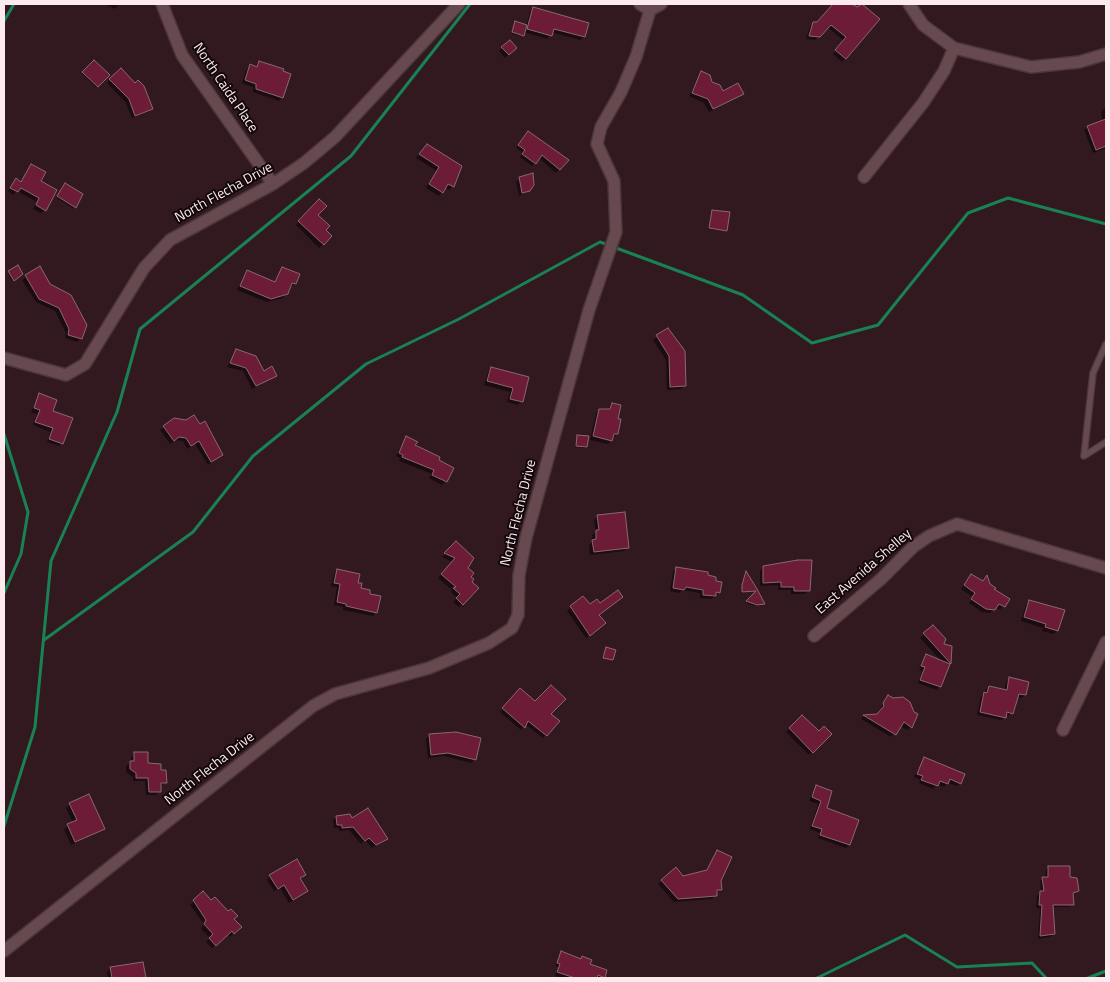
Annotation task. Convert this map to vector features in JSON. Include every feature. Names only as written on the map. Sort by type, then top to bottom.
[{"type":"street","name":"North Caida Place","points":[[162,4],[182,55],[273,184]]},
{"type":"street","name":"North Flecha Drive","points":[[4,358],[66,375],[85,364],[144,268],[170,240],[273,184],[304,163],[335,137],[459,4]]},
{"type":"street","points":[[640,4],[650,10],[661,4]]},
{"type":"street","points":[[909,4],[923,25],[954,48],[1031,67],[1079,62],[1106,54]]},
{"type":"street","name":"North Flecha Drive","points":[[4,952],[313,706],[335,694],[429,668],[489,643],[512,628],[518,615],[519,575],[526,538],[589,310],[616,232],[614,181],[597,144],[601,127],[621,92],[636,57],[650,10]]},
{"type":"street","points":[[864,177],[923,103],[944,71],[954,48]]},
{"type":"street","name":"East Avenida Shelley","points":[[814,636],[881,579],[913,547],[929,536],[957,524],[1106,568]]},
{"type":"street","points":[[1063,730],[1106,642]]},
{"type":"lane","points":[[1106,344],[1093,373],[1084,456],[1106,442]]},
{"type":"building","points":[[833,4],[852,4],[857,7],[862,4],[880,19],[846,59],[835,50],[846,37],[831,25],[820,37],[809,36],[813,22],[817,22]]},
{"type":"building","points":[[533,7],[589,23],[585,37],[554,29],[552,36],[527,29]]},
{"type":"building","points":[[515,21],[527,25],[524,36],[512,32]]},
{"type":"building","points":[[510,40],[517,48],[509,55],[501,47]]},
{"type":"building","points":[[94,60],[110,75],[98,87],[82,72]]},
{"type":"building","points":[[259,61],[284,69],[283,71],[291,74],[283,98],[256,89],[256,84],[245,80],[250,64],[257,67]]},
{"type":"building","points":[[121,68],[135,83],[138,80],[144,86],[153,109],[135,116],[129,99],[109,79]]},
{"type":"building","points":[[701,71],[710,75],[712,82],[720,85],[723,91],[738,83],[744,94],[713,109],[708,99],[692,93]]},
{"type":"building","points":[[1106,119],[1106,146],[1096,150],[1087,126]]},
{"type":"building","points":[[528,131],[569,160],[560,170],[542,155],[536,164],[522,154],[525,150],[518,145]]},
{"type":"building","points":[[427,144],[462,166],[454,187],[448,184],[443,193],[429,184],[439,167],[419,154]]},
{"type":"building","points":[[31,164],[46,172],[41,181],[57,190],[46,211],[36,205],[39,198],[21,188],[18,192],[10,188],[16,178],[21,182]]},
{"type":"building","points":[[533,173],[534,185],[530,191],[522,193],[519,177]]},
{"type":"building","points":[[65,183],[83,194],[76,208],[57,196]]},
{"type":"building","points":[[319,199],[327,206],[318,215],[330,226],[326,230],[332,236],[324,245],[298,221]]},
{"type":"building","points":[[712,210],[730,212],[727,231],[709,228]]},
{"type":"building","points":[[18,265],[23,274],[14,281],[8,271]]},
{"type":"building","points":[[40,266],[50,284],[71,295],[87,325],[82,339],[68,335],[69,329],[59,308],[39,299],[25,275]]},
{"type":"building","points":[[282,267],[300,274],[296,284],[292,283],[288,294],[271,299],[240,286],[247,270],[275,282]]},
{"type":"building","points":[[668,328],[685,351],[686,386],[670,387],[669,356],[656,335]]},
{"type":"building","points":[[236,349],[256,356],[264,371],[272,366],[277,376],[256,386],[246,368],[230,363]]},
{"type":"building","points":[[491,367],[529,377],[523,402],[510,399],[513,388],[487,381]]},
{"type":"building","points":[[39,393],[57,400],[53,411],[73,418],[63,444],[49,439],[53,428],[35,422],[40,410],[34,408]]},
{"type":"building","points":[[612,403],[621,405],[618,419],[621,419],[618,434],[614,434],[612,441],[593,436],[599,409],[610,409]]},
{"type":"building","points":[[194,415],[200,424],[205,421],[223,455],[211,462],[199,441],[191,446],[186,438],[179,437],[174,441],[163,426],[174,418],[186,420]]},
{"type":"building","points":[[577,435],[589,436],[587,447],[576,446]]},
{"type":"building","points":[[406,436],[418,442],[415,445],[440,457],[439,460],[454,468],[447,482],[432,475],[434,470],[402,457],[403,455],[399,453]]},
{"type":"building","points":[[625,512],[629,548],[594,552],[592,540],[596,539],[596,530],[599,530],[597,515]]},
{"type":"building","points":[[456,541],[474,558],[468,568],[474,573],[471,577],[474,579],[472,582],[479,588],[463,605],[456,598],[460,594],[453,588],[456,587],[441,574],[455,558],[444,553]]},
{"type":"building","points":[[798,560],[812,560],[810,591],[794,591],[794,587],[781,587],[781,582],[763,583],[763,566]]},
{"type":"building","points":[[676,567],[708,572],[708,575],[716,577],[716,581],[722,582],[720,593],[716,592],[716,596],[703,595],[703,590],[686,587],[684,590],[673,588]]},
{"type":"building","points":[[337,569],[360,574],[358,583],[362,583],[361,588],[370,590],[370,594],[381,596],[377,613],[337,602],[340,584],[334,583]]},
{"type":"building","points":[[746,571],[765,604],[757,605],[746,601],[756,591],[742,592]]},
{"type":"building","points":[[971,574],[983,581],[987,575],[990,584],[996,588],[994,589],[1010,599],[1005,607],[999,604],[995,610],[986,609],[971,599],[975,593],[964,585]]},
{"type":"building","points":[[618,590],[623,597],[599,615],[606,623],[590,636],[570,606],[583,596],[590,604],[597,599],[600,603]]},
{"type":"building","points":[[1029,600],[1065,610],[1058,631],[1045,627],[1046,624],[1024,617]]},
{"type":"building","points":[[933,625],[946,639],[944,644],[952,646],[951,664],[923,633]]},
{"type":"building","points":[[606,647],[616,650],[613,660],[603,658]]},
{"type":"building","points":[[926,654],[950,664],[941,687],[920,680],[925,667],[921,666]]},
{"type":"building","points":[[1009,677],[1029,682],[1026,695],[1019,694],[1013,714],[1007,712],[1006,718],[980,712],[984,692],[987,693],[989,686],[1007,690]]},
{"type":"building","points":[[551,685],[566,699],[551,714],[560,721],[547,736],[528,721],[525,728],[502,708],[520,688],[535,701]]},
{"type":"building","points":[[888,695],[893,698],[903,697],[910,702],[914,712],[918,714],[912,728],[904,722],[896,735],[863,715],[877,714],[884,706],[883,703]]},
{"type":"building","points":[[802,715],[819,731],[824,726],[832,734],[813,753],[789,728]]},
{"type":"building","points":[[456,732],[481,738],[476,760],[448,753],[431,755],[429,734]]},
{"type":"building","points":[[134,752],[148,752],[148,763],[161,764],[161,770],[166,770],[167,783],[161,783],[161,792],[149,792],[148,778],[136,778],[136,773],[130,769],[130,761],[134,761]]},
{"type":"building","points":[[924,757],[965,774],[961,784],[950,779],[948,784],[940,781],[938,786],[921,780],[923,776],[917,774]]},
{"type":"building","points":[[816,785],[832,791],[827,808],[859,820],[850,845],[820,835],[822,829],[812,826],[821,801],[812,797]]},
{"type":"building","points":[[89,794],[105,829],[75,842],[67,824],[77,820],[69,803]]},
{"type":"building","points":[[368,808],[388,839],[376,845],[369,838],[365,841],[353,827],[342,828],[342,825],[337,825],[336,816],[350,814],[352,818]]},
{"type":"building","points":[[717,850],[732,857],[721,881],[722,890],[717,890],[717,896],[678,899],[661,880],[676,867],[683,876],[707,870]]},
{"type":"building","points":[[297,859],[306,875],[300,878],[308,891],[293,900],[284,885],[278,889],[269,875]]},
{"type":"building","points":[[1048,866],[1070,866],[1070,877],[1077,878],[1079,891],[1073,893],[1074,905],[1053,905],[1055,934],[1040,936],[1042,905],[1039,905],[1040,891],[1044,891],[1042,877],[1048,877]]},
{"type":"building","points":[[203,891],[211,900],[215,897],[228,911],[231,909],[238,916],[234,919],[242,927],[234,934],[232,931],[216,946],[209,938],[213,934],[204,924],[206,920],[193,900]]},
{"type":"building","points":[[561,951],[581,959],[582,956],[592,960],[590,964],[607,970],[605,978],[598,975],[597,978],[575,978],[557,972],[560,964],[557,963]]},
{"type":"building","points":[[143,962],[146,978],[112,978],[110,967]]},
{"type":"waterway","points":[[4,21],[14,4]]},
{"type":"waterway","points":[[4,826],[35,727],[51,561],[117,412],[140,329],[351,156],[470,4]]},
{"type":"waterway","points":[[44,640],[193,532],[253,456],[366,364],[459,319],[600,242],[743,295],[812,343],[878,325],[968,213],[1008,198],[1106,224]]},
{"type":"waterway","points":[[4,434],[28,512],[21,554],[4,593]]},
{"type":"waterway","points":[[817,978],[905,935],[957,967],[1032,963],[1046,978]]},
{"type":"waterway","points":[[1088,978],[1106,971]]}]
